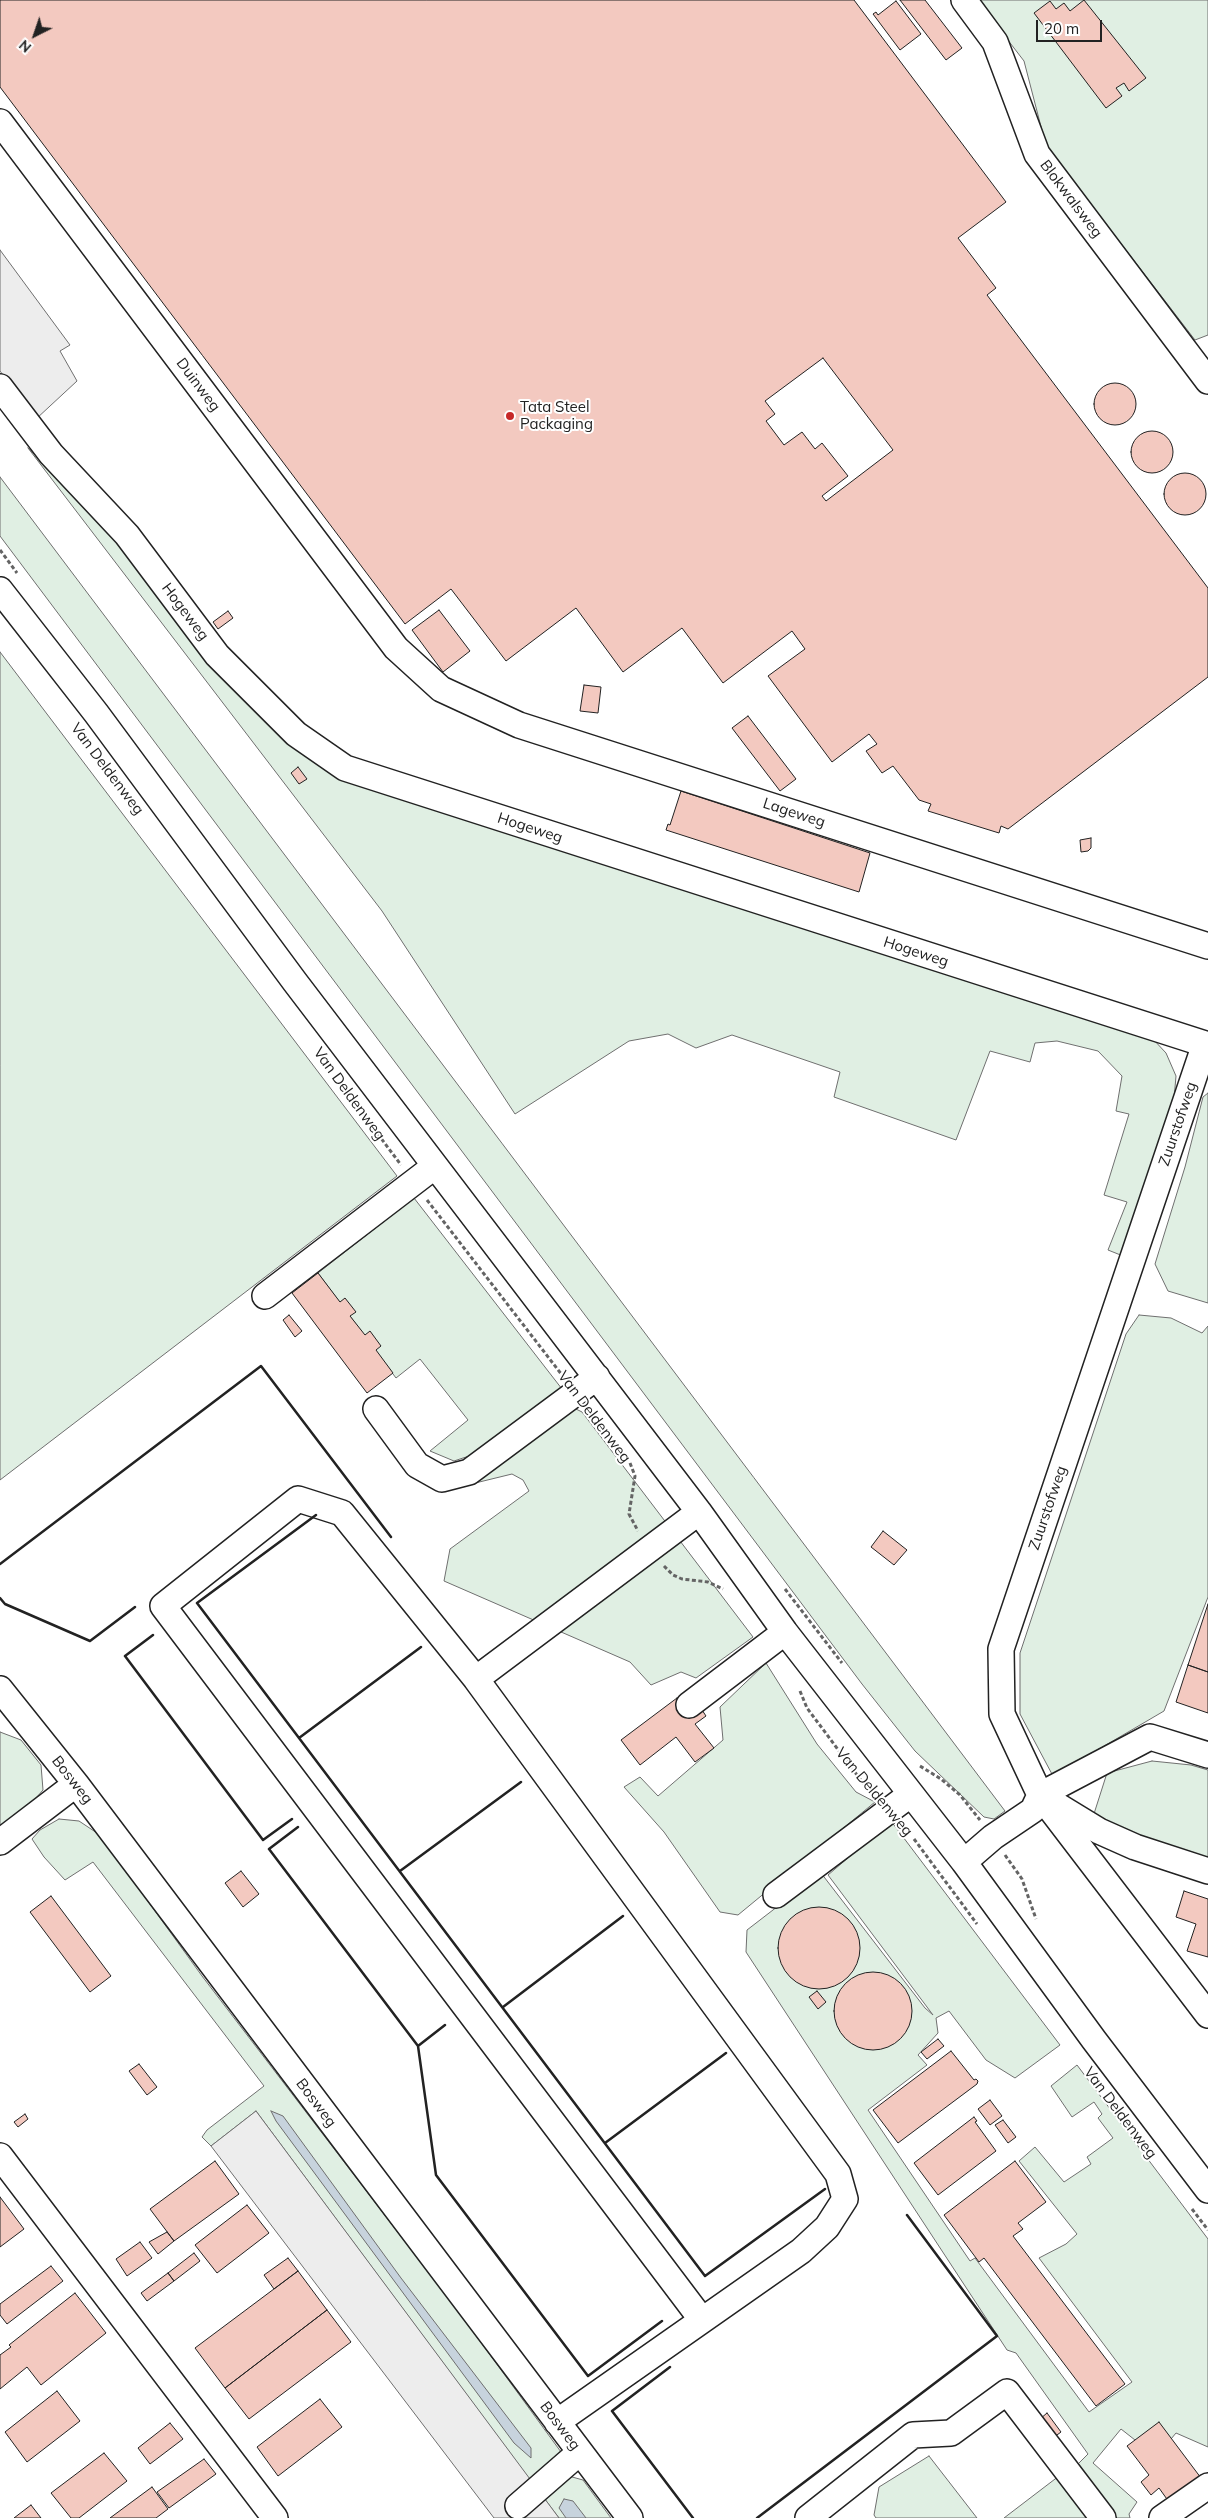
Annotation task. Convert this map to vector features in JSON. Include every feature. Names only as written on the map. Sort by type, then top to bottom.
[{"type":"lane","name":"Blokwalsweg","points":[[964,0],[995,42],[1037,154],[1208,381]]},
{"type":"lane","name":"Duinweg","points":[[0,122],[396,648]]},
{"type":"lane","name":"Hogeweg","points":[[0,387],[51,454],[127,535],[217,655],[296,734],[345,768],[1207,1045]]},
{"type":"lane","name":"Van Deldenweg","points":[[0,590],[96,713],[295,982],[699,1512],[785,1632],[964,1862],[1094,2040],[1208,2190]]},
{"type":"lane","name":"Lageweg","points":[[396,648],[441,690],[519,724],[1208,946]]},
{"type":"lane","name":"Zuurstofweg","points":[[1207,1045],[1001,1648],[1002,1714],[1040,1795],[1208,2015]]},
{"type":"lane","points":[[265,1296],[436,1166]]},
{"type":"lane","points":[[376,1409],[417,1465],[442,1479],[469,1472],[597,1377]]},
{"type":"lane","points":[[557,2422],[801,2251],[827,2227],[845,2199],[838,2174],[476,1679],[342,1513],[298,1499],[163,1606],[702,2320]]},
{"type":"lane","points":[[476,1679],[651,1550],[699,1512]]},
{"type":"lane","points":[[689,1705],[785,1632]]},
{"type":"lane","name":"Bosweg","points":[[0,1689],[76,1784],[630,2518]]},
{"type":"lane","points":[[964,1862],[993,1837],[1033,1810],[1040,1795],[1150,1737],[1208,1755]]},
{"type":"lane","points":[[0,1842],[76,1784]]},
{"type":"lane","points":[[776,1895],[911,1794]]},
{"type":"lane","points":[[1040,1795],[1099,1831],[1135,1848],[1208,1871]]},
{"type":"lane","points":[[0,2156],[274,2518]]},
{"type":"lane","points":[[808,2518],[913,2435],[951,2433],[1007,2392],[1103,2518]]},
{"type":"lane","points":[[518,2506],[580,2452]]},
{"type":"lane","points":[[1162,2518],[1208,2486]]},
{"type":"path","name":"Van Deldenweg","points":[[362,1112],[414,1183],[575,1392]]},
{"type":"path","name":"Van Deldenweg","points":[[625,1456],[635,1476],[629,1514],[633,1524],[651,1550],[673,1575],[690,1582],[708,1582],[719,1585],[727,1592]]},
{"type":"path","name":"Van Deldenweg","points":[[799,1689],[807,1708],[863,1783],[881,1797],[891,1809],[981,1928]]},
{"type":"path","points":[[1190,2206],[1208,2230]]},
{"type":"green space","points":[[977,0],[1208,0],[1208,335],[1195,340],[1046,146],[1024,61]]},
{"type":"green space","points":[[28,448],[99,514],[338,775],[1152,1038],[1166,1053],[1176,1076],[1174,1099],[1123,1256],[1108,1250],[1127,1202],[1104,1195],[1129,1114],[1116,1111],[1122,1076],[1098,1051],[1057,1041],[1035,1043],[1030,1062],[990,1051],[956,1140],[834,1097],[840,1072],[732,1035],[696,1048],[668,1034],[629,1041],[515,1114],[382,911]]},
{"type":"green space","points":[[0,477],[1005,1811],[994,1819],[984,1817],[915,1751],[862,1684],[0,536]]},
{"type":"green space","points":[[0,652],[397,1176],[0,1480]]},
{"type":"green space","points":[[1208,1093],[1208,1303],[1168,1291],[1155,1264],[1185,1167],[1203,1097]]},
{"type":"green space","points":[[414,1198],[562,1389],[478,1453],[454,1461],[430,1451],[468,1420],[420,1359],[396,1378],[318,1273]]},
{"type":"green space","points":[[1139,1315],[1171,1318],[1202,1333],[1208,1326],[1208,1597],[1164,1711],[1053,1776],[1020,1714],[1020,1653],[1126,1334]]},
{"type":"green space","points":[[572,1407],[582,1412],[753,1637],[696,1678],[681,1672],[651,1685],[630,1662],[444,1581],[450,1549],[529,1491],[523,1480],[512,1474],[463,1486]]},
{"type":"green space","points":[[766,1663],[817,1744],[856,1792],[875,1802],[738,1915],[720,1912],[664,1832],[624,1787],[640,1777],[658,1796],[723,1740],[720,1707]]},
{"type":"green space","points":[[0,1732],[21,1740],[41,1765],[43,1790],[28,1807],[0,1828]]},
{"type":"green space","points":[[1152,1761],[1191,1765],[1208,1770],[1208,1864],[1092,1820],[1107,1773]]},
{"type":"green space","points":[[59,1819],[79,1821],[100,1835],[202,1976],[458,2311],[561,2452],[530,2480],[256,2111],[211,2146],[202,2137],[207,2130],[264,2086],[93,1862],[65,1880],[44,1857],[32,1839],[40,1830]]},
{"type":"green space","points":[[891,1821],[1060,2045],[1015,2078],[986,2060],[949,2011],[936,2018],[938,2033],[918,2055],[927,2065],[868,2110],[970,2261],[975,2258],[1089,2412],[1132,2382],[1039,2258],[1066,2244],[1077,2234],[1019,2161],[1035,2147],[1064,2182],[1091,2164],[1087,2157],[1113,2138],[1098,2118],[1102,2114],[1094,2102],[1072,2117],[1051,2086],[1077,2065],[1208,2239],[1208,2447],[1176,2433],[1171,2439],[1135,2440],[1121,2429],[1093,2463],[1137,2502],[1129,2514],[1130,2518],[1116,2518],[1075,2467],[1088,2454],[1016,2353],[1007,2350],[746,1952],[747,1930],[821,1873],[925,2008],[933,2015],[828,1875]]},
{"type":"green space","points":[[929,2456],[977,2518],[876,2518],[874,2515],[879,2487]]},
{"type":"green space","points":[[565,2475],[583,2480],[611,2518],[559,2518],[544,2498]]},
{"type":"green space","points":[[1059,2476],[1093,2518],[1004,2518]]},
{"type":"shaded area","points":[[0,250],[70,345],[60,351],[77,381],[36,419],[0,371]]},
{"type":"shaded area","points":[[256,2111],[559,2518],[494,2518],[211,2146]]},
{"type":"shaded area","points":[[271,2111],[283,2116],[401,2278],[531,2448],[531,2458],[514,2443],[276,2121]]},
{"type":"shaded area","points":[[564,2499],[573,2501],[586,2518],[566,2518],[559,2508]]},
{"type":"building","name":"Tata Steel Packaging","points":[[0,0],[854,0],[1006,202],[958,238],[996,288],[987,295],[1208,588],[1208,677],[1008,829],[1001,826],[999,833],[928,811],[931,804],[919,800],[893,766],[882,773],[866,751],[877,744],[869,734],[832,762],[768,676],[805,649],[792,631],[723,683],[682,628],[623,672],[576,608],[506,661],[451,589],[405,624],[0,87]],"holes":[[[823,358],[893,450],[826,501],[822,496],[848,476],[822,443],[815,449],[802,432],[784,445],[766,421],[775,414],[765,401]]]},
{"type":"building","points":[[900,0],[925,0],[962,48],[946,60]]},
{"type":"building","points":[[1084,0],[1146,78],[1129,91],[1124,83],[1116,88],[1122,96],[1106,108],[1034,13],[1050,1],[1056,9],[1064,3],[1070,11]]},
{"type":"building","points":[[896,1],[921,34],[900,50],[873,14],[876,12],[878,15]]},
{"type":"building","points":[[1115,383],[1130,389],[1136,404],[1130,419],[1115,425],[1100,419],[1094,404],[1100,389]]},
{"type":"building","points":[[1152,431],[1167,437],[1173,452],[1167,467],[1152,473],[1137,467],[1131,452],[1137,437]]},
{"type":"building","points":[[1185,473],[1200,479],[1206,494],[1200,509],[1185,515],[1170,509],[1164,494],[1170,479]]},
{"type":"building","points":[[439,610],[470,651],[443,672],[412,630]]},
{"type":"building","points":[[228,611],[233,618],[218,629],[213,622]]},
{"type":"building","points":[[584,685],[601,687],[598,713],[580,711]]},
{"type":"building","points":[[748,716],[796,779],[780,791],[732,728]]},
{"type":"building","points":[[298,767],[307,779],[299,784],[291,773]]},
{"type":"building","points":[[681,791],[870,853],[859,892],[666,830],[668,824],[670,825]]},
{"type":"building","points":[[1091,838],[1091,848],[1088,851],[1081,852],[1080,840]]},
{"type":"building","points":[[318,1273],[340,1302],[345,1298],[356,1312],[350,1316],[365,1335],[370,1331],[381,1346],[376,1350],[393,1373],[367,1393],[292,1293]]},
{"type":"building","points":[[289,1315],[302,1331],[295,1337],[283,1320]]},
{"type":"building","points":[[883,1531],[907,1550],[894,1565],[871,1547]]},
{"type":"building","points":[[1208,1604],[1208,1672],[1188,1665]]},
{"type":"building","points":[[1188,1665],[1208,1672],[1208,1713],[1176,1702]]},
{"type":"building","points":[[677,1698],[689,1715],[700,1707],[706,1716],[695,1724],[714,1748],[695,1762],[676,1737],[640,1765],[621,1740]]},
{"type":"building","points":[[241,1871],[259,1894],[243,1907],[225,1883]]},
{"type":"building","points":[[1184,1891],[1208,1899],[1208,1957],[1187,1951],[1196,1924],[1176,1917]]},
{"type":"building","points":[[51,1896],[111,1976],[90,1992],[30,1912]]},
{"type":"building","points":[[819,1907],[835,1910],[848,1919],[857,1932],[860,1948],[857,1964],[848,1977],[835,1986],[819,1989],[803,1986],[790,1977],[781,1964],[778,1948],[781,1932],[790,1919],[803,1910]]},
{"type":"building","points":[[873,1972],[888,1975],[901,1983],[909,1996],[912,2011],[909,2026],[901,2039],[888,2047],[873,2050],[858,2047],[845,2039],[837,2026],[834,2011],[837,1996],[845,1983],[858,1975]]},
{"type":"building","points":[[817,1991],[826,2002],[818,2009],[809,1997]]},
{"type":"building","points":[[938,2039],[944,2046],[927,2059],[921,2052]]},
{"type":"building","points":[[951,2051],[974,2080],[978,2081],[977,2084],[898,2143],[873,2110]]},
{"type":"building","points":[[139,2064],[157,2087],[147,2095],[129,2071]]},
{"type":"building","points":[[990,2100],[1002,2116],[990,2125],[978,2109]]},
{"type":"building","points":[[25,2114],[28,2119],[18,2127],[14,2122]]},
{"type":"building","points":[[974,2117],[977,2121],[975,2122],[996,2151],[938,2195],[914,2163]]},
{"type":"building","points":[[1003,2120],[1016,2137],[1008,2143],[995,2125]]},
{"type":"building","points":[[215,2161],[239,2194],[174,2241],[150,2209]]},
{"type":"building","points":[[1015,2161],[1046,2202],[1018,2223],[1023,2229],[1013,2236],[1125,2384],[1096,2406],[984,2258],[979,2262],[944,2215]]},
{"type":"building","points":[[0,2197],[24,2229],[0,2247]]},
{"type":"building","points":[[247,2205],[269,2233],[217,2273],[195,2245]]},
{"type":"building","points":[[167,2232],[174,2241],[158,2254],[149,2242]]},
{"type":"building","points":[[140,2242],[152,2258],[127,2276],[116,2259]]},
{"type":"building","points":[[194,2253],[200,2261],[174,2281],[168,2273]]},
{"type":"building","points":[[288,2258],[298,2271],[274,2289],[264,2275]]},
{"type":"building","points":[[51,2266],[63,2281],[7,2324],[0,2315],[0,2304]]},
{"type":"building","points":[[298,2271],[327,2310],[225,2388],[195,2348]]},
{"type":"building","points":[[168,2273],[174,2281],[147,2301],[141,2293]]},
{"type":"building","points":[[75,2293],[106,2333],[41,2385],[27,2367],[0,2389],[0,2355],[11,2347],[9,2345]]},
{"type":"building","points":[[327,2310],[351,2342],[249,2419],[225,2388]]},
{"type":"building","points":[[57,2391],[80,2421],[27,2462],[5,2432]]},
{"type":"building","points":[[320,2399],[342,2427],[278,2476],[257,2447]]},
{"type":"building","points":[[1047,2413],[1061,2432],[1053,2438],[1040,2419]]},
{"type":"building","points":[[1159,2422],[1201,2478],[1169,2502],[1159,2488],[1151,2495],[1141,2482],[1149,2475],[1127,2446]]},
{"type":"building","points":[[170,2423],[183,2439],[150,2464],[138,2448]]},
{"type":"building","points":[[104,2453],[127,2481],[79,2518],[71,2518],[51,2493]]},
{"type":"building","points":[[204,2459],[216,2474],[169,2508],[157,2492]]},
{"type":"building","points":[[152,2487],[168,2509],[156,2518],[110,2518]]},
{"type":"building","points":[[31,2505],[41,2518],[14,2518]]},
{"type":"wall","points":[[0,1564],[261,1366],[391,1537]]},
{"type":"wall","points":[[316,1515],[197,1603],[705,2276],[825,2189]]},
{"type":"wall","points":[[0,1598],[5,1604],[90,1641],[135,1607]]},
{"type":"wall","points":[[153,1635],[125,1656],[263,1840],[292,1819]]},
{"type":"wall","points":[[299,1738],[421,1647]]},
{"type":"wall","points":[[400,1871],[521,1782]]},
{"type":"wall","points":[[298,1827],[269,1849],[418,2046],[436,2175],[588,2376],[662,2321]]},
{"type":"wall","points":[[503,2007],[623,1916]]},
{"type":"wall","points":[[418,2046],[445,2025]]},
{"type":"wall","points":[[605,2143],[726,2053]]},
{"type":"wall","points":[[757,2518],[997,2336],[907,2215]]},
{"type":"wall","points":[[670,2367],[612,2411],[693,2518]]},
{"type":"place","name":"Tata Steel Packaging","points":[[510,416]]}]
